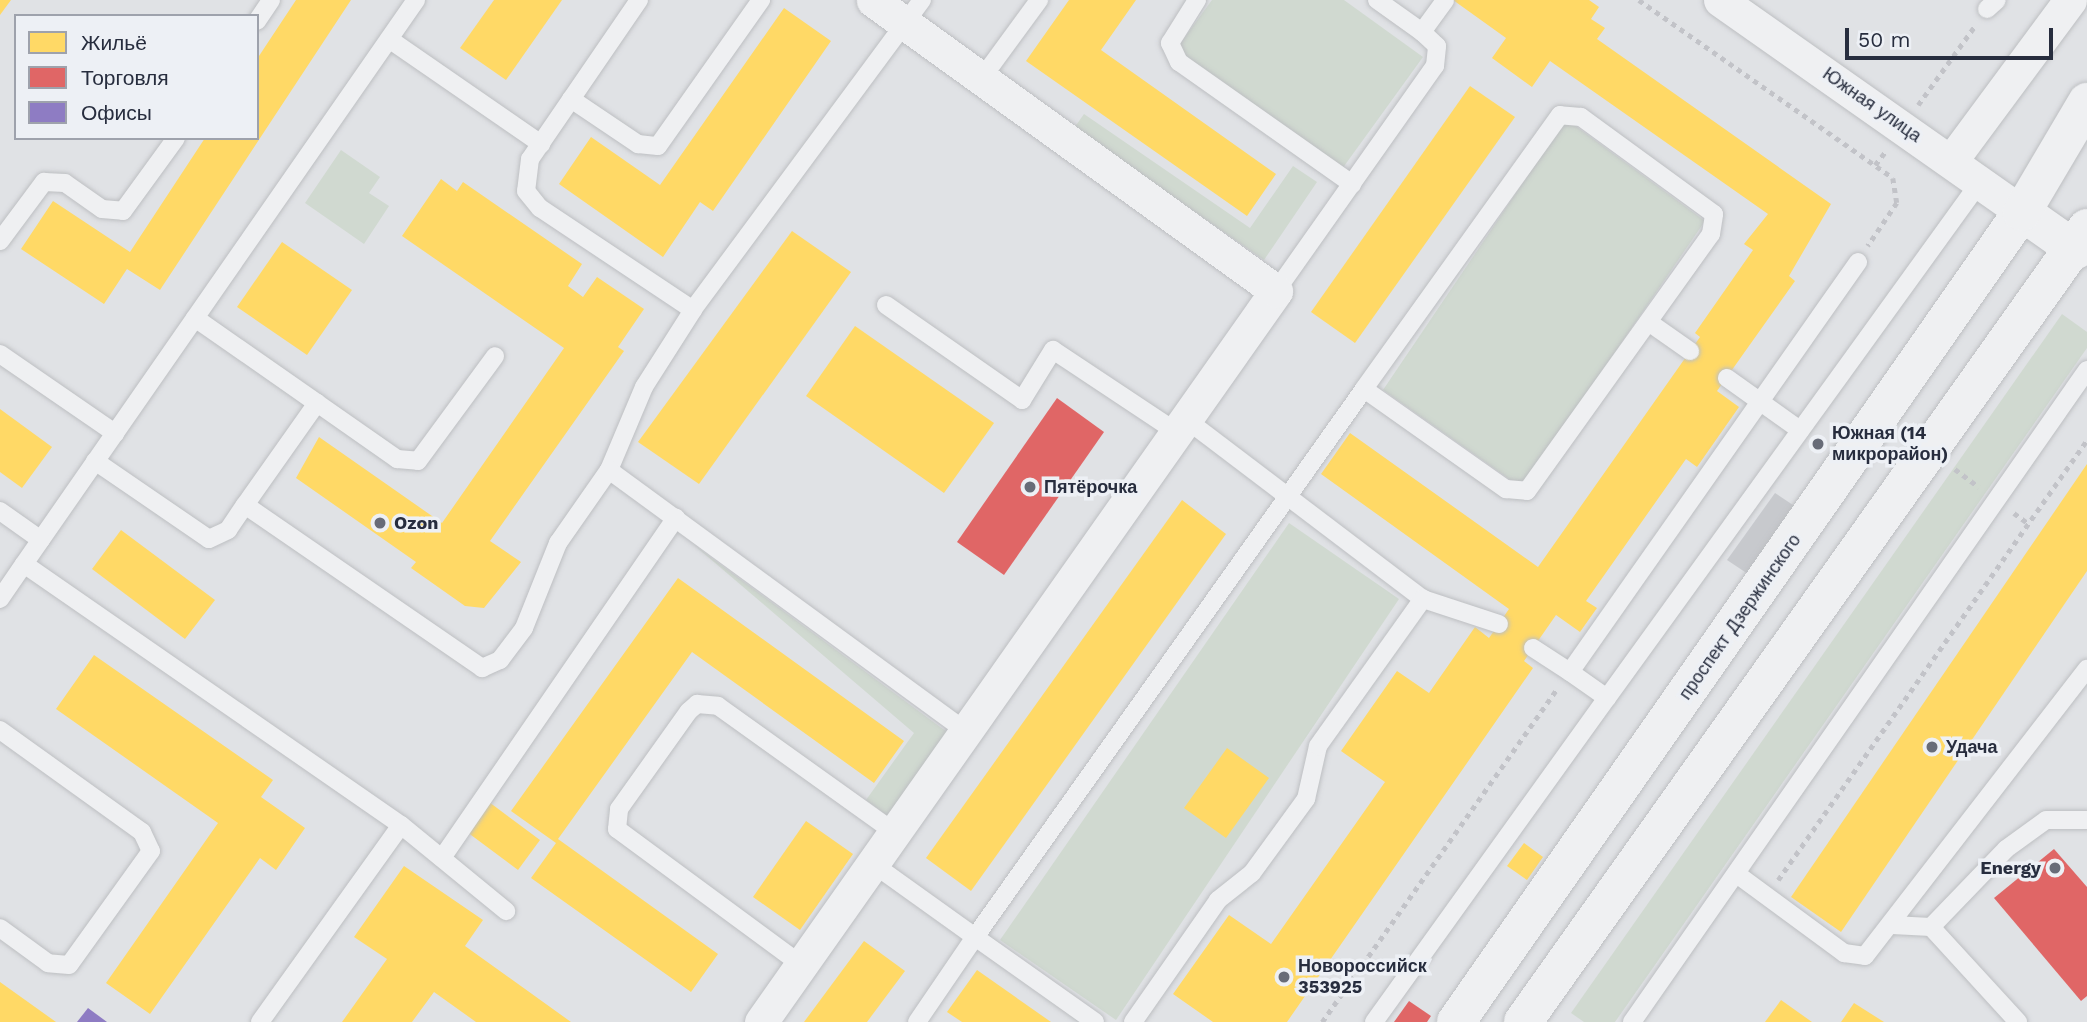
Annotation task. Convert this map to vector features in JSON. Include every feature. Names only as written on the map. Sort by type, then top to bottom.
[{"type":"street","points":[[761,1022],[898,835],[1276,291],[982,78],[914,11],[873,0]]},
{"type":"street","name":"Южная улица","points":[[1720,0],[2022,212]]},
{"type":"street","points":[[1951,161],[2070,0]]},
{"type":"street","name":"проспект Дзержинского","points":[[1456,1022],[2022,212],[2087,102]]},
{"type":"street","points":[[1523,1022],[2082,239],[2022,212]]},
{"type":"lane","points":[[259,17],[271,0]]},
{"type":"lane","points":[[0,599],[416,0]]},
{"type":"lane","points":[[639,0],[541,144],[525,174],[527,191],[540,208],[693,310]]},
{"type":"lane","points":[[571,99],[638,144],[658,146],[761,0]]},
{"type":"lane","points":[[982,78],[1039,0]]},
{"type":"lane","points":[[1197,0],[1170,43],[1179,62],[1352,184]]},
{"type":"lane","points":[[1276,291],[1434,66],[1437,46],[1377,0]]},
{"type":"lane","points":[[1422,32],[1445,0]]},
{"type":"lane","points":[[245,505],[482,668],[500,660],[524,628],[558,543],[609,470],[644,387],[693,310],[914,11]]},
{"type":"lane","points":[[389,39],[541,144]]},
{"type":"lane","points":[[916,1022],[1364,389],[1560,115],[1581,117],[1714,214],[1712,234],[1527,491],[1506,489],[1364,389]]},
{"type":"lane","points":[[0,241],[44,182],[65,183],[102,209],[123,211],[175,140]]},
{"type":"lane","points":[[1374,1022],[1980,182]]},
{"type":"lane","points":[[1570,672],[1858,262]]},
{"type":"lane","points":[[886,305],[1022,400],[1053,351],[1182,426],[1289,496],[1423,599],[1499,624]]},
{"type":"lane","points":[[195,318],[397,459],[418,461],[495,356]]},
{"type":"lane","points":[[1650,323],[1690,351]]},
{"type":"lane","points":[[0,354],[116,433]]},
{"type":"lane","points":[[1632,1022],[1738,875],[2087,370]]},
{"type":"lane","points":[[1727,378],[1800,430]]},
{"type":"lane","points":[[95,461],[209,539],[228,530],[317,403]]},
{"type":"lane","points":[[609,470],[969,733]]},
{"type":"lane","points":[[0,511],[41,540]]},
{"type":"lane","points":[[442,858],[676,518]]},
{"type":"lane","points":[[24,564],[401,825],[506,911]]},
{"type":"lane","points":[[1133,1022],[1219,900],[1252,873],[1306,799],[1318,746],[1423,599]]},
{"type":"lane","points":[[1533,648],[1607,698]]},
{"type":"lane","points":[[1738,875],[1855,957],[1874,949],[2087,670]]},
{"type":"lane","points":[[803,966],[617,829],[619,808],[689,711],[697,704],[718,706],[898,835]]},
{"type":"lane","points":[[0,730],[142,832],[151,851],[69,965],[48,963],[0,928]]},
{"type":"lane","points":[[1931,927],[2006,849],[2046,820],[2087,820]]},
{"type":"lane","points":[[260,1022],[401,825]]},
{"type":"lane","points":[[876,866],[1095,1022]]},
{"type":"lane","points":[[1892,925],[1931,927],[2018,1022]]},
{"type":"path","points":[[1639,0],[1893,178],[1897,203],[1858,262]]},
{"type":"path","points":[[1875,165],[1992,5]]},
{"type":"path","points":[[1766,897],[2087,440]]},
{"type":"path","points":[[1322,1022],[1570,672]]},
{"type":"shaded area","points":[[1212,0],[1344,0],[1423,57],[1342,169],[1176,49]]},
{"type":"shaded area","points":[[1084,114],[1250,228],[1293,166],[1317,182],[1264,260],[1074,128]]},
{"type":"shaded area","points":[[1566,119],[1705,221],[1522,488],[1383,390]]},
{"type":"shaded area","points":[[341,150],[380,177],[369,193],[389,206],[364,244],[305,203]]},
{"type":"shaded area","points":[[2062,314],[2087,332],[2087,348],[1615,1022],[1584,1022],[1571,1013]]},
{"type":"shaded area","points":[[1289,523],[1399,599],[1116,1020],[1000,940]]},
{"type":"shaded area","points":[[694,545],[951,735],[893,820],[866,800],[914,733]]},
{"type":"building: Жильё","points":[[0,0],[11,0],[0,15]]},
{"type":"building: Жильё","points":[[296,0],[351,0],[259,140],[259,56]]},
{"type":"building: Жильё","points":[[494,0],[562,0],[506,80],[460,48]]},
{"type":"building: Жильё","points":[[1069,0],[1136,0],[1101,50],[1276,174],[1247,216],[1026,61]]},
{"type":"building: Жильё","points":[[1453,0],[1589,0],[1599,7],[1591,19],[1605,28],[1597,39],[1831,204],[1789,276],[1795,281],[1717,391],[1739,407],[1697,467],[1686,459],[1586,601],[1597,608],[1580,632],[1556,615],[1524,661],[1533,668],[1287,1022],[1213,1022],[1173,994],[1229,915],[1271,944],[1385,782],[1341,751],[1397,671],[1429,693],[1475,627],[1489,638],[1509,609],[1321,474],[1350,433],[1538,567],[1700,337],[1695,333],[1753,250],[1744,244],[1768,214],[1550,61],[1532,87],[1492,58],[1506,38]]},
{"type":"building: Жильё","points":[[784,8],[831,41],[713,211],[700,202],[663,257],[559,184],[591,137],[660,185]]},
{"type":"building: Жильё","points":[[1470,86],[1515,117],[1355,343],[1311,312]]},
{"type":"building: Жильё","points":[[204,140],[259,140],[160,290],[127,269],[104,304],[21,249],[53,201],[130,252]]},
{"type":"building: Жильё","points":[[441,179],[457,191],[463,182],[582,264],[568,286],[583,297],[597,277],[644,309],[618,347],[624,351],[490,541],[521,562],[484,608],[465,606],[411,568],[416,562],[296,478],[319,437],[442,523],[564,348],[402,236]]},
{"type":"building: Жильё","points":[[792,231],[851,272],[699,484],[638,442]]},
{"type":"building: Жильё","points":[[282,242],[352,290],[307,355],[237,307]]},
{"type":"building: Жильё","points":[[855,326],[994,423],[944,493],[806,396]]},
{"type":"building: Жильё","points":[[0,409],[52,447],[22,488],[0,472]]},
{"type":"building: Жильё","points":[[2087,464],[2087,571],[1841,932],[1791,897]]},
{"type":"building: Жильё","points":[[1182,500],[1226,534],[971,891],[926,858]]},
{"type":"building: Жильё","points":[[121,530],[215,600],[185,639],[92,569]]},
{"type":"building: Жильё","points":[[678,578],[904,741],[874,783],[692,652],[558,839],[718,954],[691,992],[531,878],[556,843],[511,811]]},
{"type":"building: Жильё","points":[[94,655],[273,780],[261,797],[305,828],[276,870],[260,858],[150,1014],[106,983],[218,823],[56,709]]},
{"type":"building: Жильё","points":[[1227,748],[1269,778],[1226,838],[1184,808]]},
{"type":"building: Жильё","points":[[489,802],[540,840],[518,870],[467,832]]},
{"type":"building: Жильё","points":[[806,821],[853,854],[800,930],[753,897]]},
{"type":"building: Жильё","points":[[1524,843],[1543,857],[1527,880],[1507,866]]},
{"type":"building: Жильё","points":[[404,866],[483,920],[465,946],[571,1022],[476,1022],[434,992],[412,1022],[342,1022],[387,959],[354,937]]},
{"type":"building: Жильё","points":[[864,941],[905,971],[867,1022],[804,1022]]},
{"type":"building: Жильё","points":[[977,970],[1051,1022],[962,1022],[947,1012]]},
{"type":"building: Жильё","points":[[0,982],[56,1022],[0,1022]]},
{"type":"building: Жильё","points":[[1781,1000],[1812,1022],[1765,1022]]},
{"type":"building: Жильё","points":[[1854,1003],[1884,1022],[1841,1022]]},
{"type":"building: Торговля","name":"Пятёрочка","points":[[1057,398],[1104,432],[1004,575],[957,542]]},
{"type":"building: Торговля","points":[[2054,849],[2087,887],[2087,996],[2081,1001],[1994,898]]},
{"type":"building: Торговля","points":[[1409,1001],[1431,1016],[1427,1022],[1394,1022]]},
{"type":"building: Офисы","points":[[88,1008],[107,1022],[77,1022]]},
{"type":"building: Прочее","points":[[1775,493],[1796,507],[1748,574],[1727,560]]},
{"type":"place","name":"Южная (14 микрорайон)","points":[[1818,444]]},
{"type":"place","name":"Пятёрочка","points":[[1030,487]]},
{"type":"place","name":"Ozon","points":[[380,523]]},
{"type":"place","name":"Удача","points":[[1932,747]]},
{"type":"place","name":"Energy","points":[[2055,868]]},
{"type":"place","name":"Новороссийск 353925","points":[[1284,977]]}]
